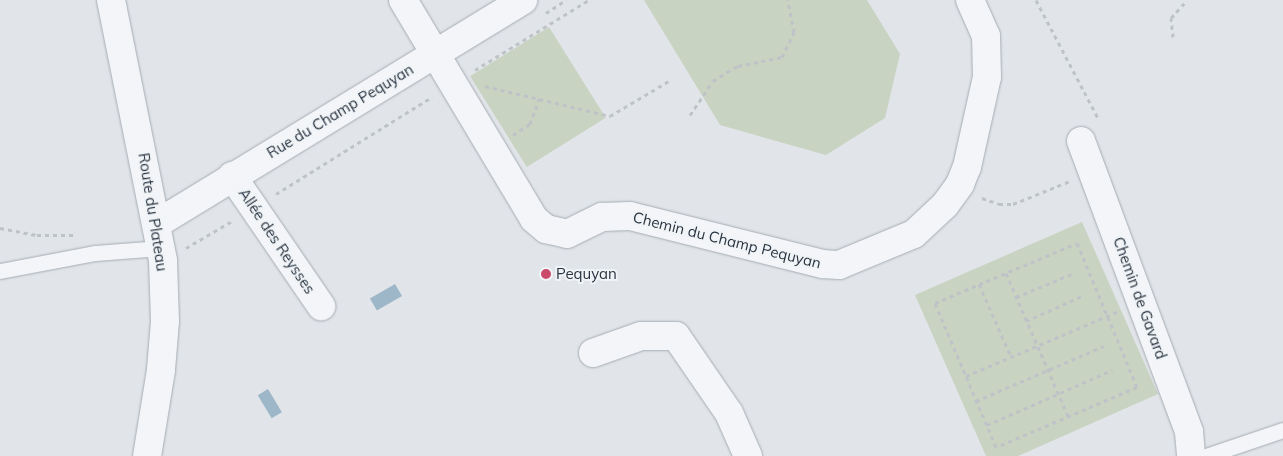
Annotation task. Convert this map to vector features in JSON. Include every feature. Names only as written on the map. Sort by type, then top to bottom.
[{"type":"street","name":"Route du Plateau","points":[[111,0],[161,244],[165,321],[161,370],[147,456]]},
{"type":"street","name":"Chemin du Champ Pequyan","points":[[403,0],[437,54],[457,81],[492,147],[534,219],[556,234],[567,234],[602,217],[630,216],[823,264],[839,265],[914,234],[945,205],[960,184],[967,167],[987,77],[986,36],[970,0]]},
{"type":"street","name":"Rue du Champ Pequyan","points":[[161,244],[232,176],[437,54],[523,0]]},
{"type":"street","name":"Chemin de Gavard","points":[[1081,141],[1189,432],[1191,456]]},
{"type":"street","name":"Allée des Reysses","points":[[232,176],[321,306]]},
{"type":"street","points":[[593,353],[641,336],[676,336],[729,413],[748,456]]},
{"type":"lane","points":[[0,271],[95,253],[161,244]]},
{"type":"lane","points":[[1206,456],[1283,430]]},
{"type":"path","points":[[161,244],[255,207],[588,0]]},
{"type":"path","points":[[690,115],[713,81],[727,72],[738,66],[782,57],[794,32],[788,0]]},
{"type":"path","points":[[1036,0],[1099,120]]},
{"type":"path","points":[[1173,37],[1172,18],[1187,0]]},
{"type":"path","points":[[457,81],[610,116],[669,81]]},
{"type":"path","points":[[492,147],[530,124],[539,99]]},
{"type":"path","points":[[960,184],[988,201],[1013,204],[1093,170]]},
{"type":"path","points":[[0,228],[37,234],[76,235]]},
{"type":"path","points":[[1077,243],[1137,387],[996,447],[935,303],[979,284],[1077,243]]},
{"type":"path","points":[[1006,273],[1068,416]]},
{"type":"path","points":[[1016,297],[1074,273]]},
{"type":"path","points":[[979,284],[1012,357]]},
{"type":"path","points":[[1026,321],[1082,296]]},
{"type":"path","points":[[966,376],[1141,301]]},
{"type":"path","points":[[976,400],[1104,346]]},
{"type":"path","points":[[987,425],[1112,370]]},
{"type":"green space","points":[[644,0],[867,0],[900,54],[885,118],[826,155],[720,125]]},
{"type":"green space","points":[[549,27],[606,118],[527,167],[470,76]]},
{"type":"green space","points":[[1082,222],[1158,394],[1018,456],[986,456],[915,295]]},
{"type":"water","points":[[395,284],[402,296],[377,311],[370,298]]},
{"type":"water","points":[[268,389],[282,412],[272,418],[258,395]]},
{"type":"place","name":"Pequyan","points":[[546,274]]}]
